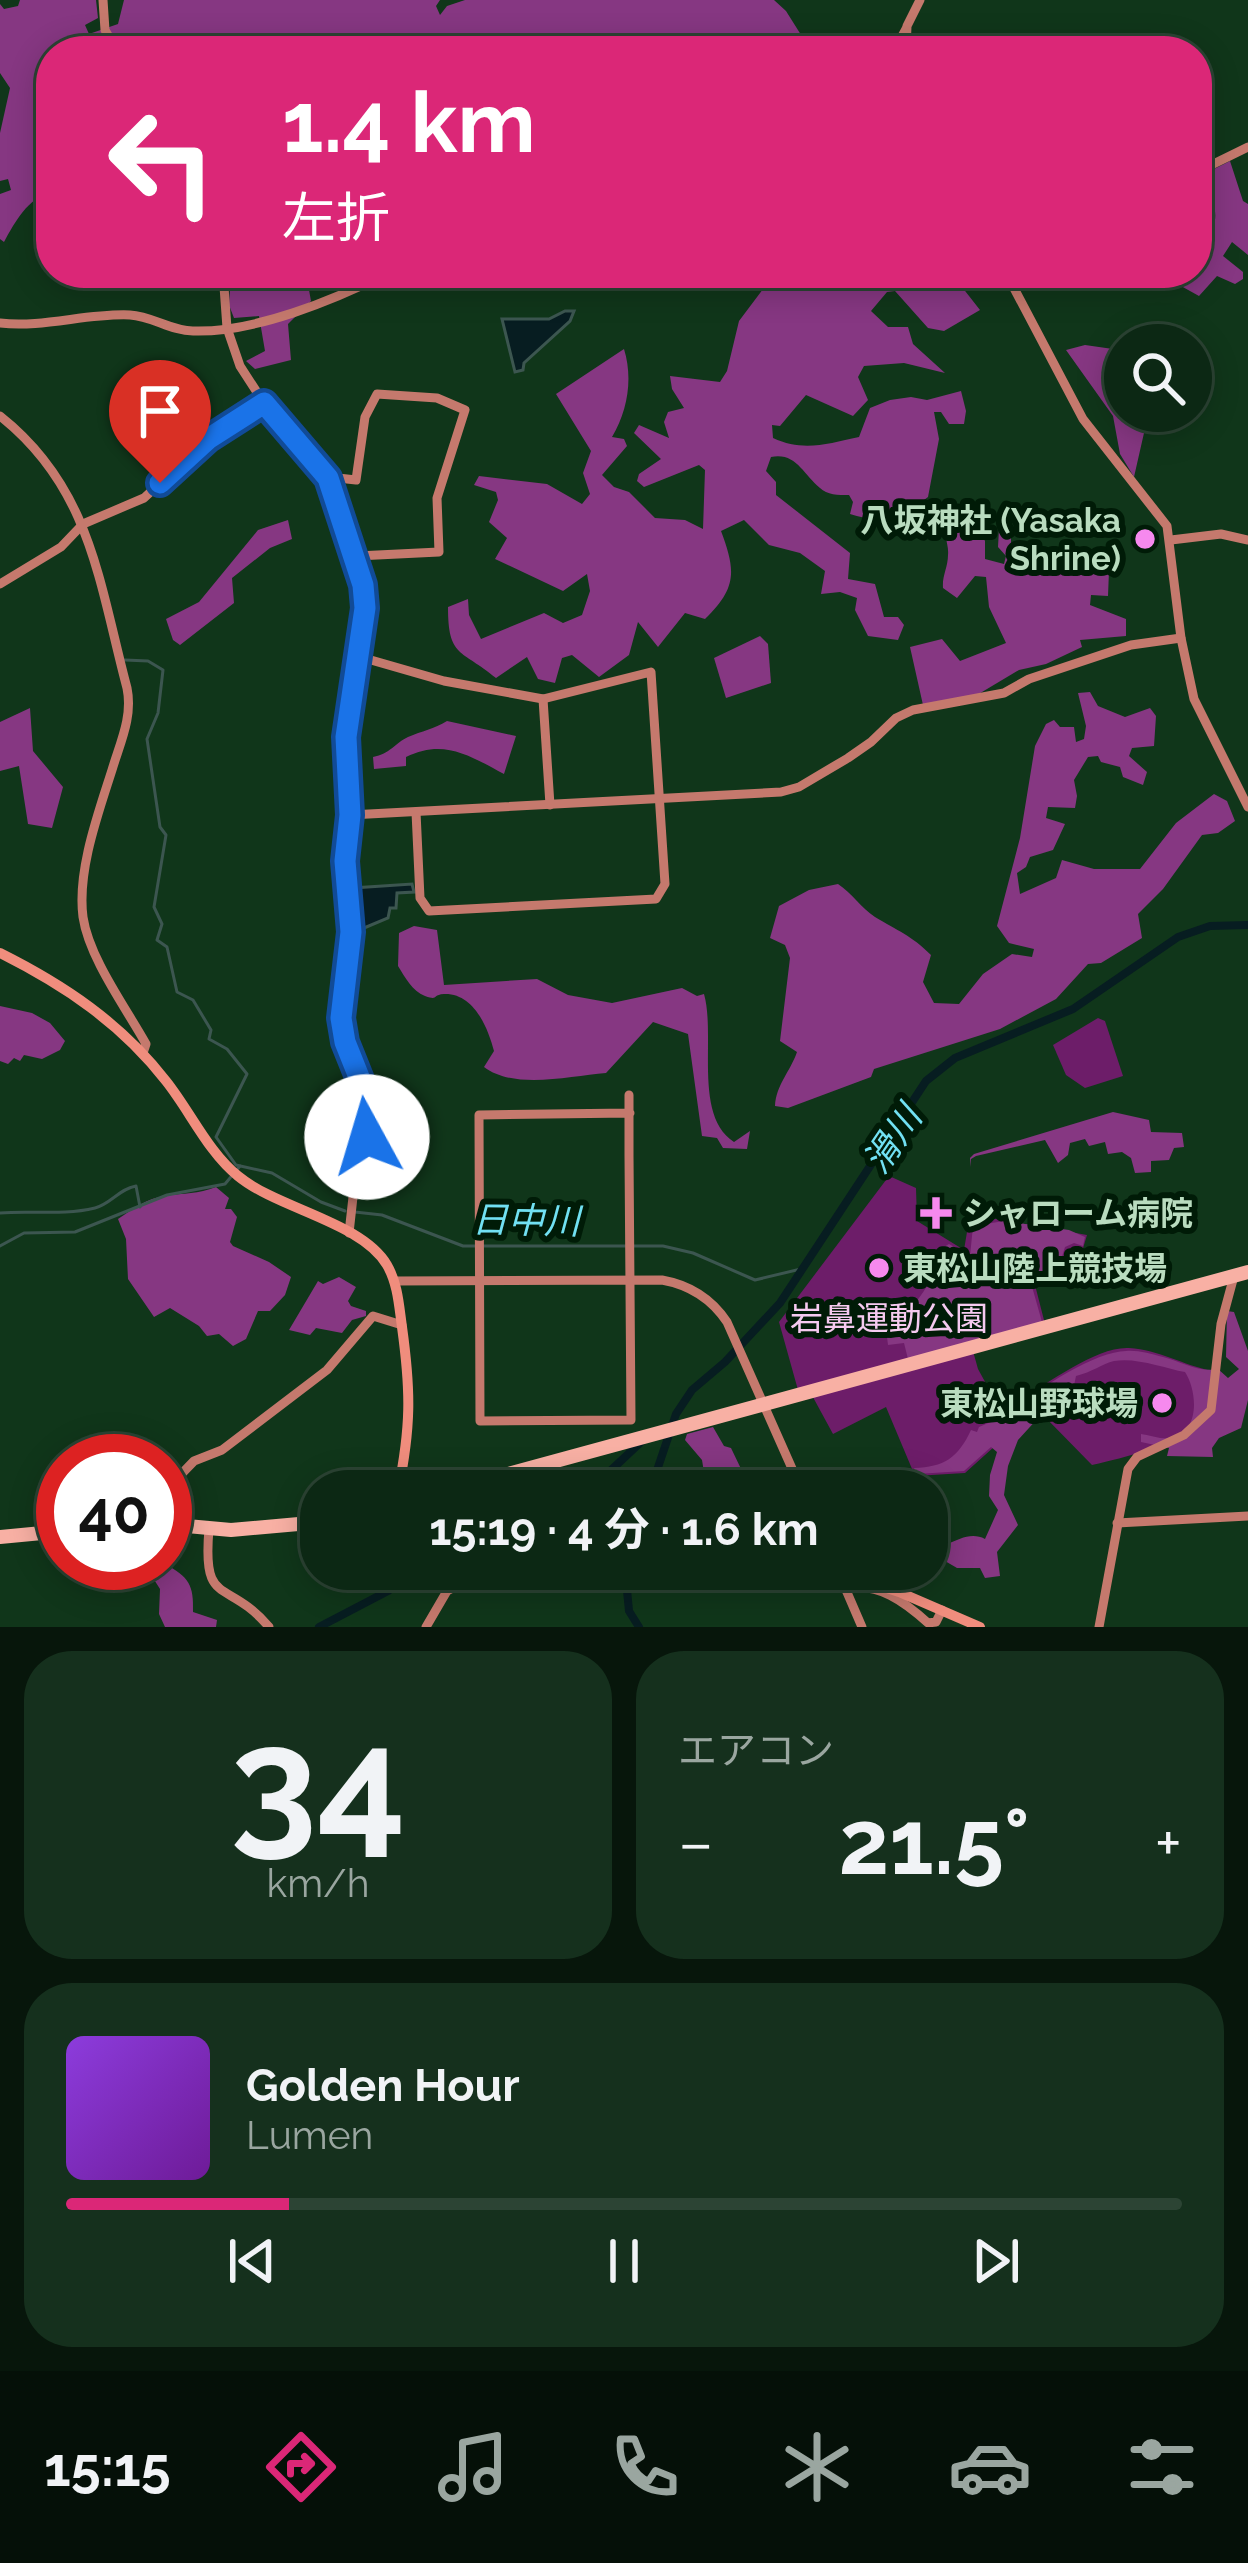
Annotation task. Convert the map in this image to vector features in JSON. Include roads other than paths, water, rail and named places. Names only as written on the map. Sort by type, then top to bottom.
[{"type":"highway","points":[[525,1470],[1241,1276]]},
{"type":"highway","points":[[532,1470],[630,1442]]},
{"type":"highway","points":[[192,1526],[264,1529],[300,1525]]},
{"type":"highway","points":[[0,1537],[36,1534]]},
{"type":"main road","points":[[0,952],[78,997],[143,1053],[234,1172],[304,1214],[349,1233],[380,1255],[394,1281],[411,1406],[401,1470]]},
{"type":"main road","points":[[888,1590],[980,1627]]},
{"type":"street","points":[[103,0],[108,36]]},
{"type":"street","points":[[902,36],[920,0]]},
{"type":"street","points":[[907,26],[907,36]]},
{"type":"street","points":[[1212,165],[1248,147]]},
{"type":"street","points":[[224,288],[227,328],[240,366],[264,403],[328,478],[357,556],[366,604],[346,737],[350,815],[345,861],[351,932],[341,1018],[370,1118],[349,1233]]},
{"type":"street","points":[[0,322],[134,315],[179,330],[227,328],[285,315],[351,288]]},
{"type":"street","points":[[1014,288],[1083,419],[1160,516],[1171,539],[1181,638],[1199,715],[1248,807]]},
{"type":"street","points":[[328,478],[356,480],[365,417],[377,394],[437,398],[465,410],[437,498],[439,552],[357,556]]},
{"type":"street","points":[[0,584],[62,547],[82,524],[144,498],[208,439],[264,403]]},
{"type":"street","points":[[0,416],[58,476],[82,524],[97,565],[130,707],[98,818],[83,915],[104,969],[146,1044],[143,1053]]},
{"type":"street","points":[[1171,539],[1221,534],[1248,540]]},
{"type":"street","points":[[350,815],[794,788],[872,742],[903,714],[1004,694],[1029,679],[1131,645],[1181,638]]},
{"type":"street","points":[[357,656],[444,680],[543,699],[650,672],[663,892],[650,901],[429,911],[420,898],[416,812]]},
{"type":"street","points":[[543,699],[550,805]]},
{"type":"street","points":[[629,1094],[630,1113],[631,1420],[480,1421],[479,1115],[630,1113]]},
{"type":"street","points":[[1099,1627],[1128,1469],[1134,1459],[1178,1439],[1211,1410],[1221,1324],[1241,1276]]},
{"type":"street","points":[[394,1281],[662,1280],[692,1289],[716,1307],[734,1338],[793,1470]]},
{"type":"street","points":[[192,1463],[222,1450],[327,1370],[373,1316],[402,1325]]},
{"type":"street","points":[[1118,1522],[1248,1516]]},
{"type":"street","points":[[209,1528],[206,1567],[211,1581],[253,1610],[268,1627]]},
{"type":"street","points":[[426,1627],[450,1590]]},
{"type":"street","points":[[846,1590],[862,1627]]},
{"type":"street","points":[[871,1590],[903,1600],[931,1623],[943,1610]]},
{"type":"water","points":[[574,311],[570,321],[524,363],[523,370],[515,372],[502,319],[549,319]]},
{"type":"water","points":[[412,884],[414,892],[397,893],[396,908],[390,908],[388,918],[364,928],[357,925],[353,888]]},
{"type":"waterway","points":[[125,660],[148,661],[163,670],[158,713],[147,739],[160,827],[166,835],[154,907],[162,924],[157,940],[167,947],[177,992],[193,1000],[211,1030],[209,1039],[227,1049],[247,1074],[216,1137],[236,1165],[272,1173],[345,1211]]},
{"type":"waterway","name":"滑川","points":[[657,1470],[676,1414],[692,1390],[780,1303],[926,1081],[955,1058],[1073,1009],[1178,937],[1210,926],[1248,925]]},
{"type":"waterway","points":[[0,1246],[24,1233],[75,1232],[167,1195],[225,1184],[240,1166]]},
{"type":"waterway","points":[[0,1213],[95,1208],[136,1186],[140,1207]]},
{"type":"waterway","name":"日中川","points":[[355,1212],[382,1215],[463,1246],[663,1246],[693,1253],[755,1280],[805,1268]]},
{"type":"waterway","points":[[611,1470],[642,1441]]},
{"type":"waterway","points":[[319,1627],[389,1590]]},
{"type":"waterway","name":"滑川","points":[[627,1590],[629,1611],[639,1627]]},
{"type":"place","name":"八坂神社 (Yasaka Shrine)","points":[[1145,539]]},
{"type":"place","name":"シャローム病院","points":[[936,1213]]},
{"type":"place","name":"東松山陸上競技場","points":[[879,1268]]},
{"type":"place","name":"東松山野球場","points":[[1162,1403]]},
{"type":"park label","name":"岩鼻運動公園","points":[[889,1318]]}]
